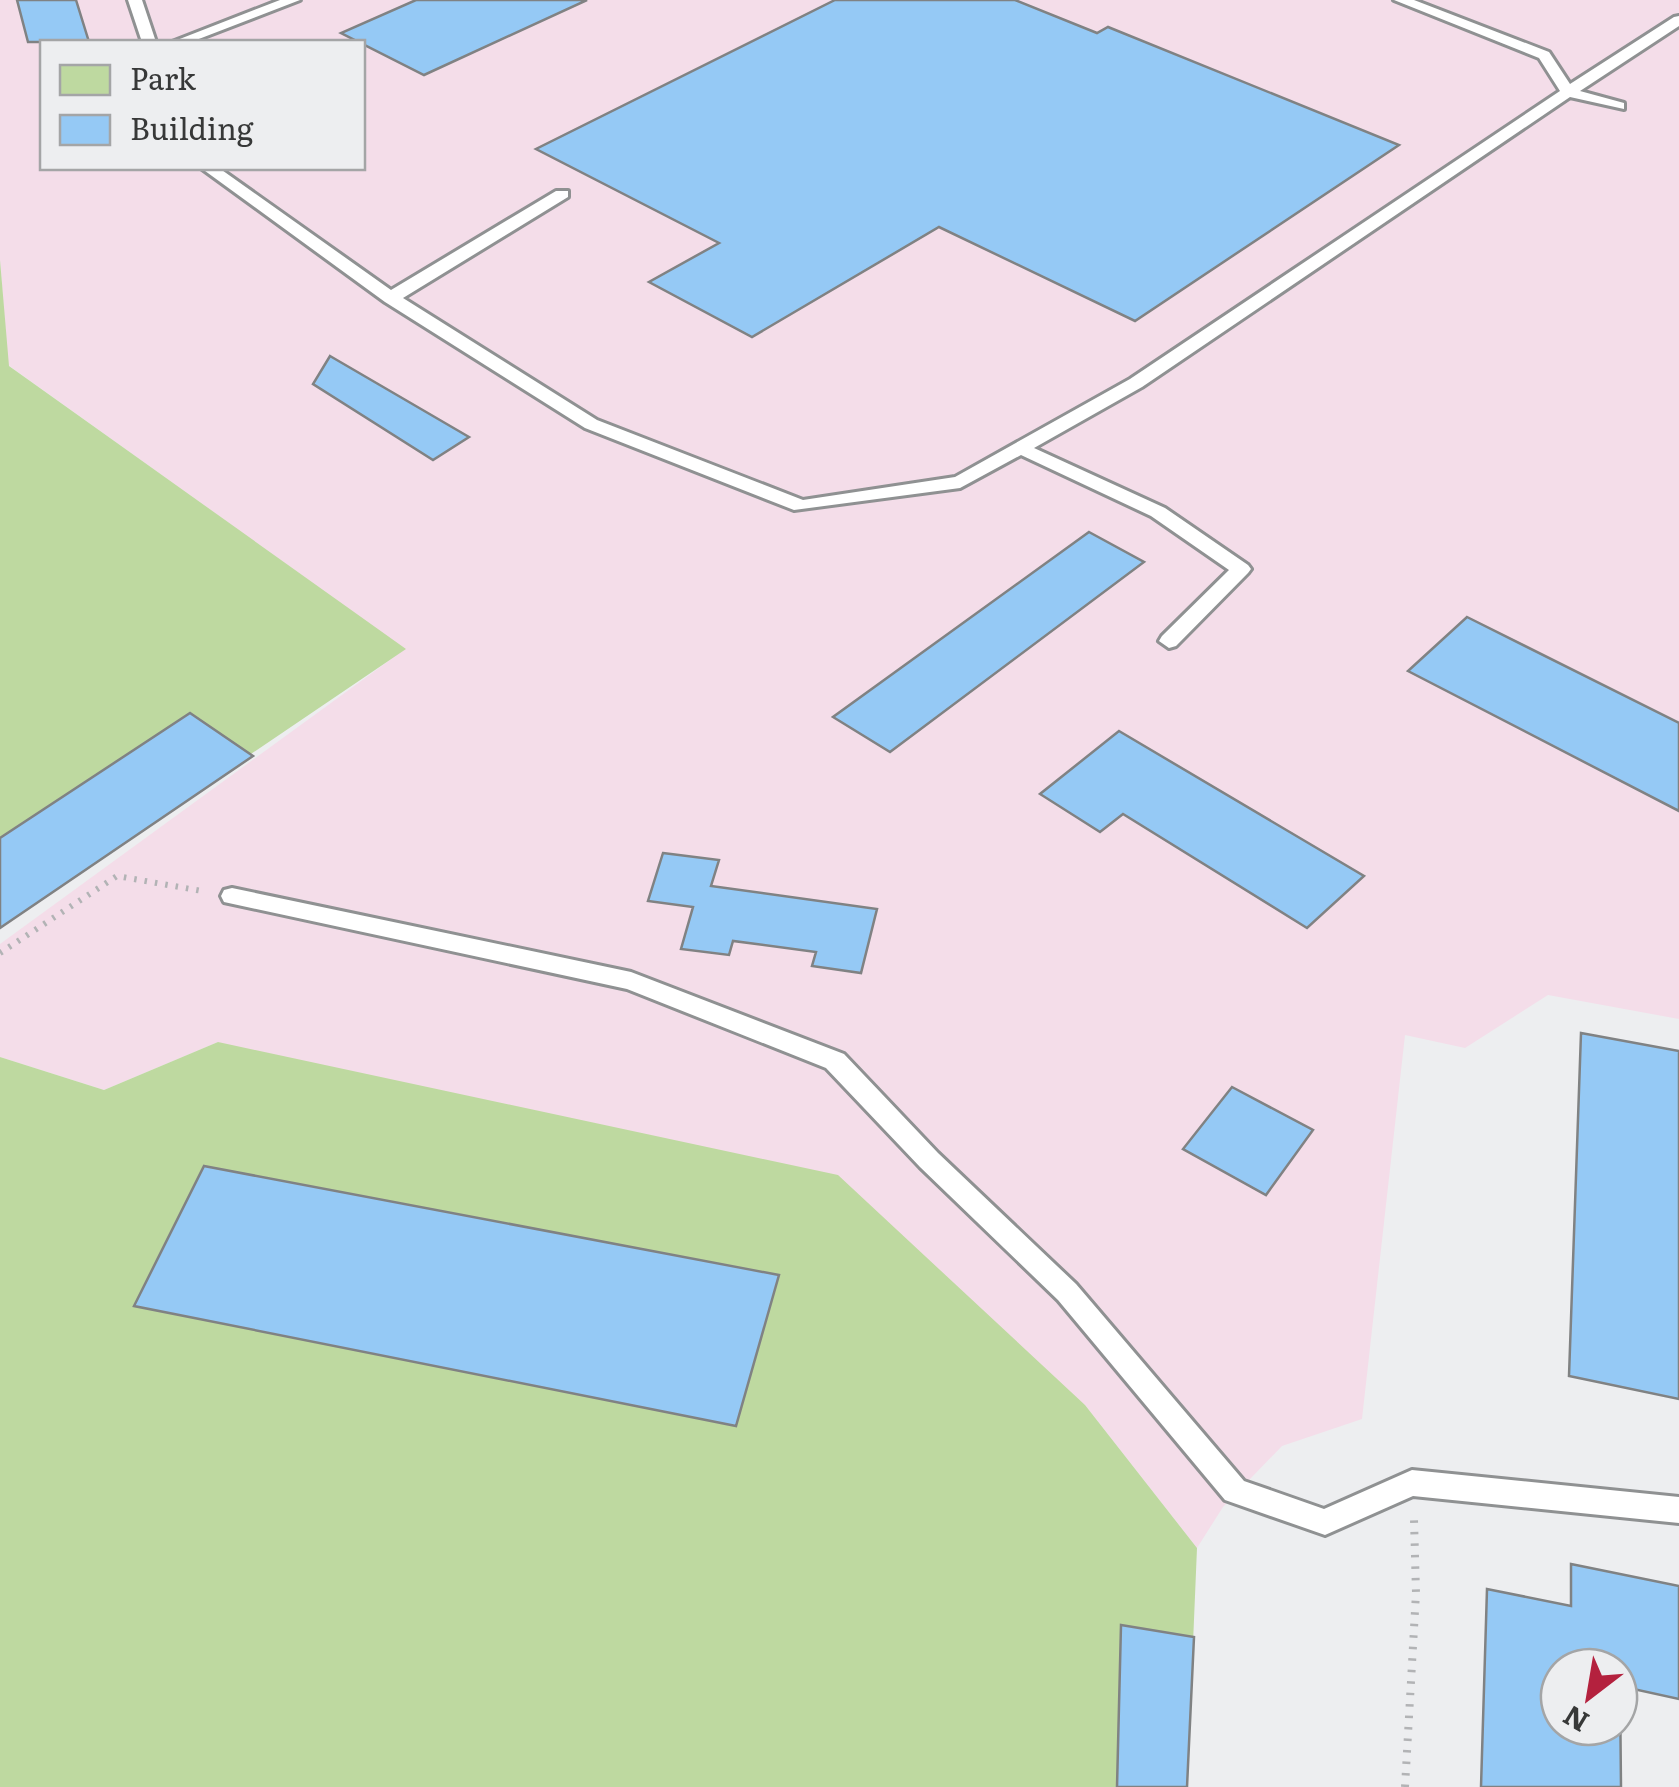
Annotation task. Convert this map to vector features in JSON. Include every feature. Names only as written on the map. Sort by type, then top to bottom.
[{"type":"lane","points":[[135,0],[148,40]]},
{"type":"lane","points":[[184,40],[293,0]]},
{"type":"lane","points":[[1401,0],[1544,54],[1568,92],[1618,106]]},
{"type":"lane","points":[[212,170],[391,298],[591,424],[801,506],[960,482],[1136,383],[1679,20]]},
{"type":"lane","points":[[391,298],[562,194]]},
{"type":"lane","points":[[1020,448],[1158,512],[1241,568],[1168,642]]},
{"type":"lane","points":[[232,896],[631,980],[835,1060],[929,1160],[1067,1292],[1235,1491],[1325,1522],[1412,1483],[1679,1510]]},
{"type":"path","points":[[0,953],[117,876],[232,896]]},
{"type":"path","points":[[1405,1787],[1416,1593],[1412,1483]]},
{"type":"shaded area","points":[[0,0],[1679,0],[1679,1019],[1548,995],[1465,1048],[1405,1035],[1362,1419],[1282,1446],[1223,1507],[1197,1548],[1085,1405],[218,1042],[104,1090],[0,1057],[0,944],[405,649],[8,365],[0,260]]},
{"type":"green space","points":[[0,260],[9,366],[406,649],[0,924]]},
{"type":"green space","points":[[218,1042],[838,1175],[1085,1405],[1197,1548],[1187,1787],[0,1787],[0,1057],[104,1090]]},
{"type":"building","points":[[17,0],[76,0],[88,40],[28,42]]},
{"type":"building","points":[[416,0],[587,0],[424,75],[365,45],[365,40],[341,33]]},
{"type":"building","points":[[835,0],[1015,0],[1097,33],[1108,27],[1399,145],[1135,321],[939,227],[752,337],[649,282],[719,243],[536,149]]},
{"type":"building","points":[[330,356],[469,437],[433,460],[313,384]]},
{"type":"building","points":[[1089,532],[1144,562],[890,752],[833,717]]},
{"type":"building","points":[[1467,617],[1679,723],[1679,811],[1408,671]]},
{"type":"building","points":[[190,713],[253,756],[0,928],[0,838]]},
{"type":"building","points":[[1119,731],[1364,876],[1307,928],[1123,814],[1100,832],[1040,794]]},
{"type":"building","points":[[663,853],[719,860],[711,886],[877,909],[861,973],[812,966],[816,952],[733,941],[729,955],[681,949],[693,907],[648,901]]},
{"type":"building","points":[[1581,1033],[1679,1051],[1679,1399],[1569,1376]]},
{"type":"building","points":[[1232,1087],[1313,1130],[1266,1195],[1183,1149]]},
{"type":"building","points":[[204,1166],[779,1275],[736,1426],[134,1306]]},
{"type":"building","points":[[1571,1564],[1679,1586],[1679,1699],[1639,1690],[1639,1647],[1539,1647],[1539,1747],[1621,1747],[1621,1787],[1481,1787],[1487,1589],[1571,1606]]},
{"type":"building","points":[[1121,1625],[1194,1637],[1187,1787],[1117,1787]]}]
